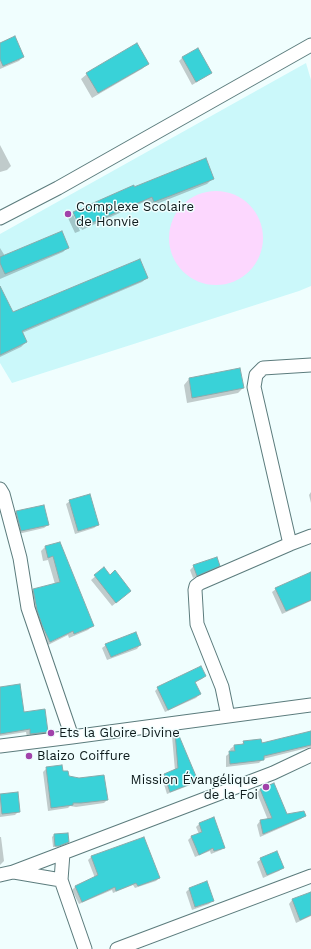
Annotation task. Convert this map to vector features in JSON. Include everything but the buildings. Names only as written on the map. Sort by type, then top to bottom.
[{"type":"street","points":[[0,218],[58,188],[311,45]]},
{"type":"street","points":[[290,544],[254,387],[256,375],[263,368],[311,365]]},
{"type":"street","points":[[0,489],[20,558],[28,608],[72,737]]},
{"type":"street","points":[[228,716],[222,687],[197,624],[196,586],[311,536]]},
{"type":"street","points":[[0,746],[311,705]]},
{"type":"street","points":[[0,875],[13,872],[64,853],[272,773],[311,755]]},
{"type":"street","points":[[64,853],[61,880],[85,949]]},
{"type":"street","points":[[13,872],[61,880]]},
{"type":"street","points":[[117,949],[311,876]]},
{"type":"shaded area","points":[[306,63],[311,80],[311,286],[12,383],[0,363],[0,234]]},
{"type":"shaded area","points":[[207,191],[225,191],[234,194],[250,204],[260,220],[263,229],[263,247],[260,256],[250,272],[234,282],[225,285],[207,285],[198,282],[182,272],[172,256],[169,247],[169,229],[172,220],[182,204],[198,194]]},
{"type":"place","name":"Complexe Scolaire de Honvie","points":[[68,214]]},
{"type":"place","name":"Ets la Gloire Divine","points":[[51,733]]},
{"type":"place","name":"Blaizo Coiffure","points":[[29,756]]},
{"type":"place","name":"Mission Évangélique de la Foi","points":[[266,787]]}]
